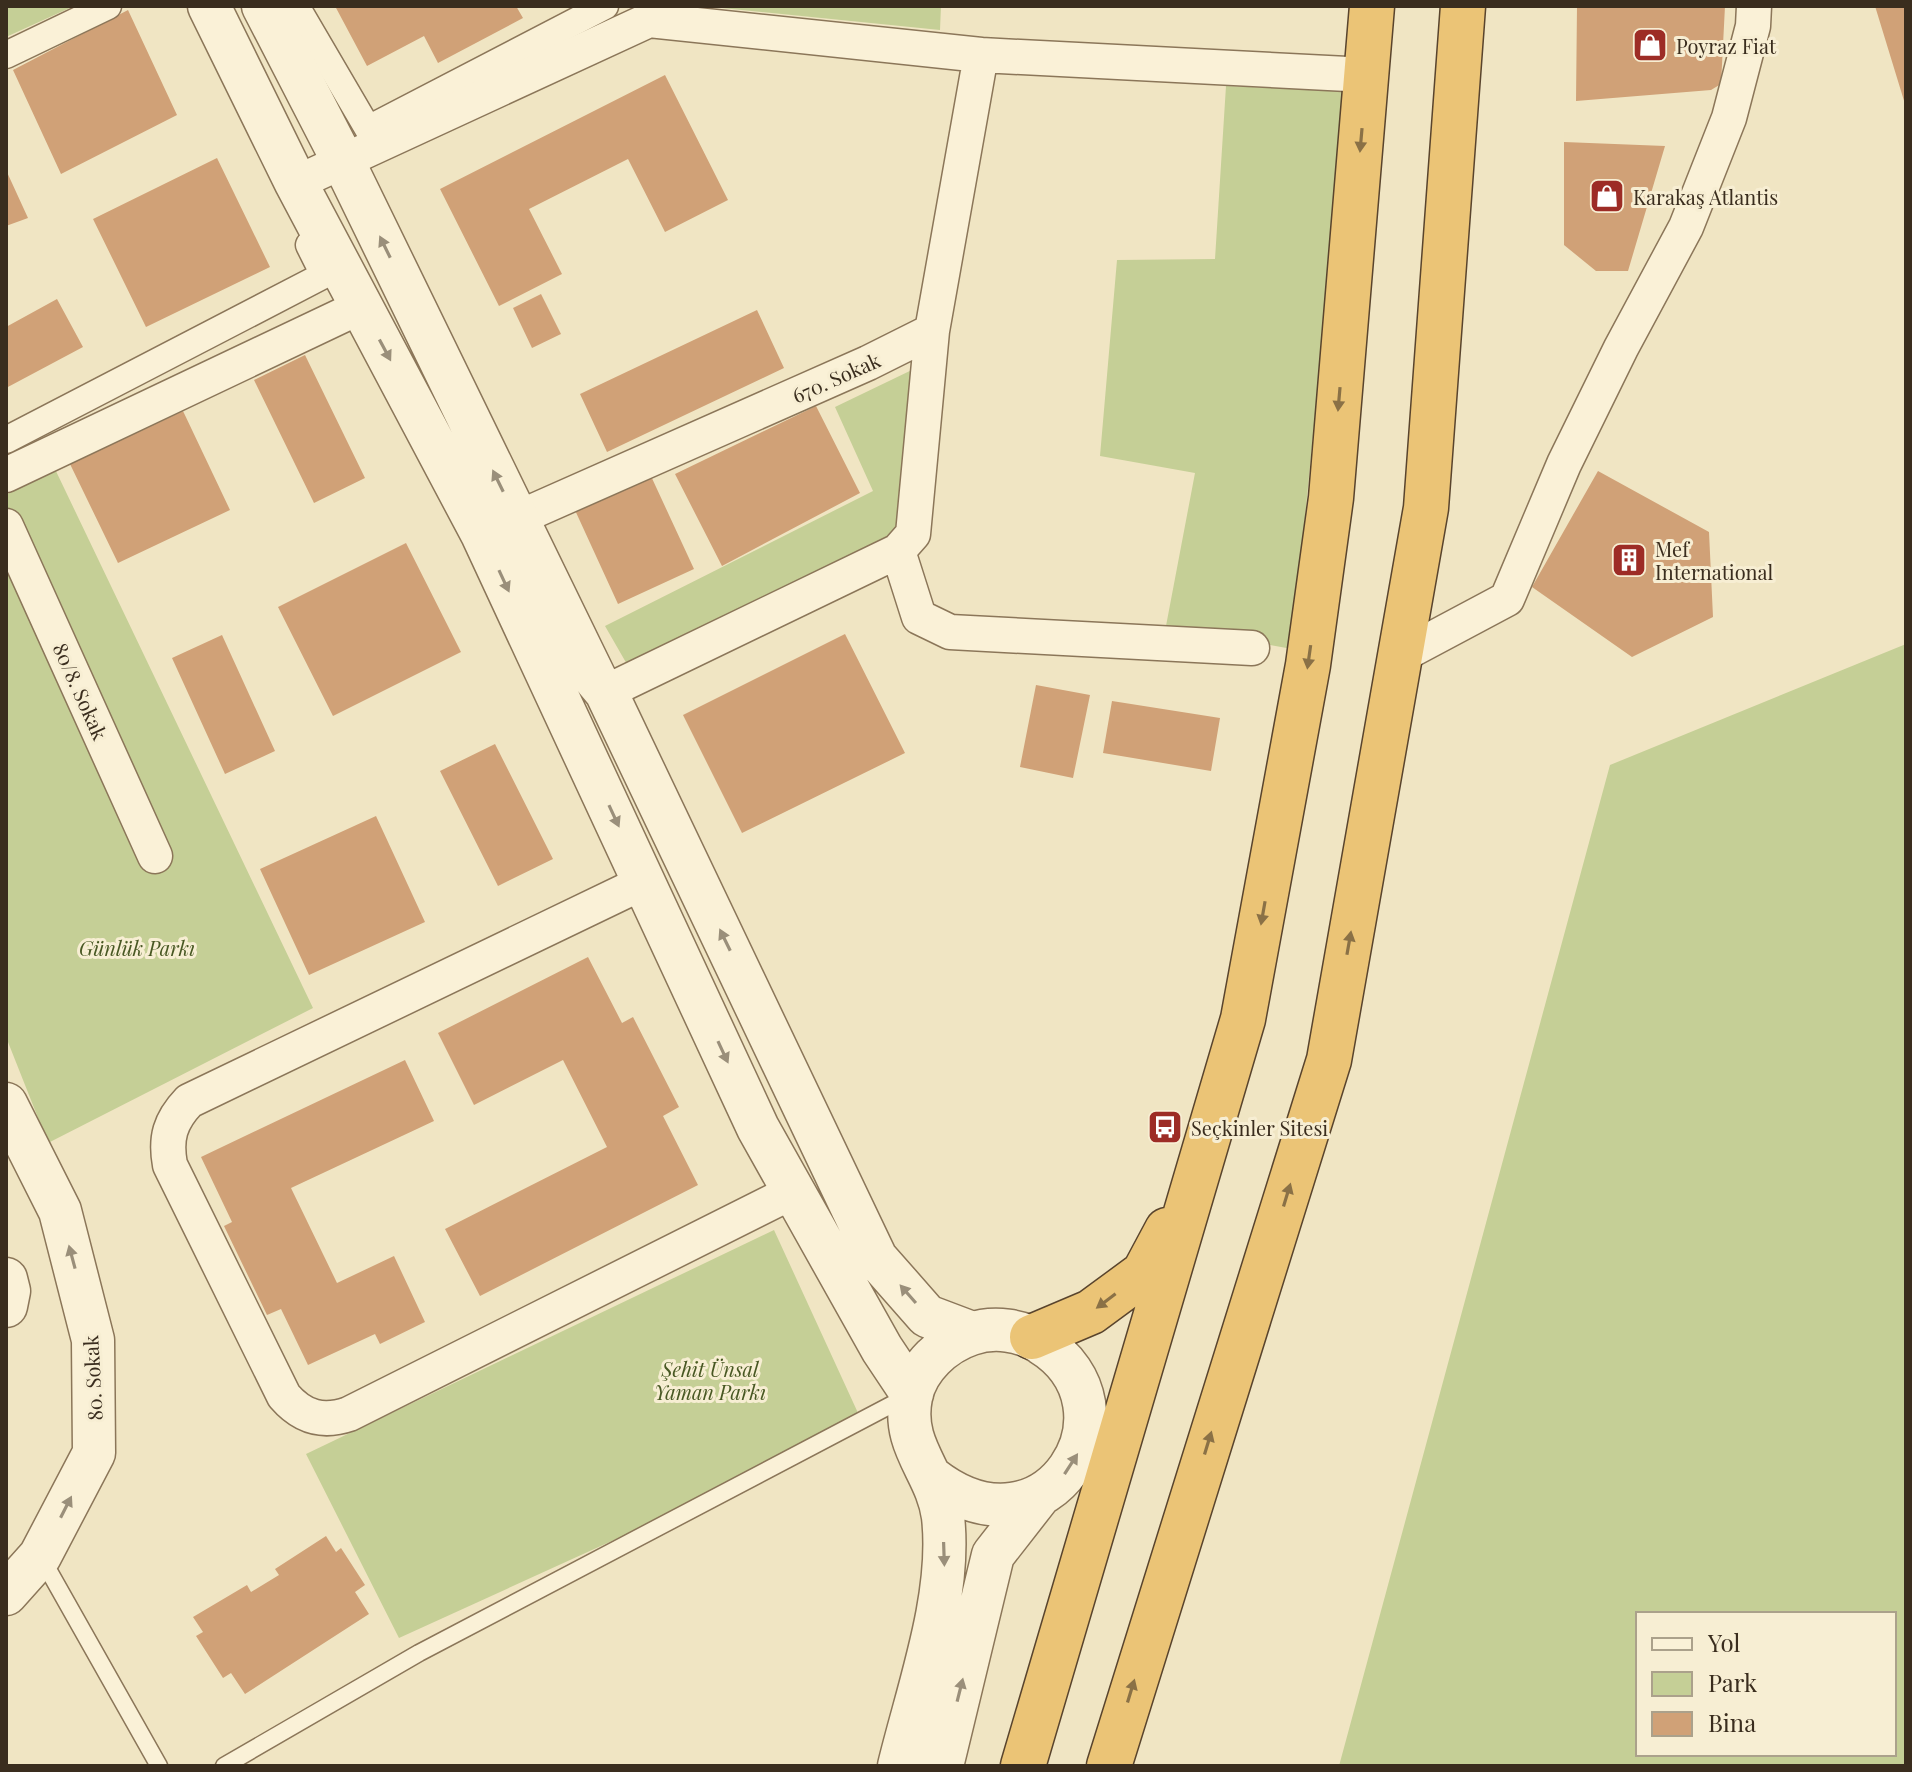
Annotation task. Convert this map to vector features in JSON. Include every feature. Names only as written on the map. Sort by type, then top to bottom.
[{"type":"highway","points":[[1023,1766],[1243,1019],[1308,665],[1331,498],[1372,6]]},
{"type":"highway","points":[[1109,1766],[1329,1060],[1426,508],[1463,6]]},
{"type":"highway","points":[[1032,1337],[1091,1312],[1144,1273],[1198,1172]]},
{"type":"street","points":[[6,55],[108,6]]},
{"type":"street","points":[[6,440],[324,275],[189,6]]},
{"type":"street","points":[[209,6],[296,183],[362,306],[606,692],[876,1258],[927,1316],[972,1333]]},
{"type":"street","points":[[263,6],[343,161],[499,526],[644,882],[758,1128],[882,1349],[912,1394]]},
{"type":"street","points":[[296,6],[368,129],[605,6]]},
{"type":"street","points":[[1400,656],[1507,599],[1577,438],[1686,227],[1729,118],[1753,26],[1754,6]]},
{"type":"street","points":[[296,183],[649,20],[680,14],[981,55],[1367,75]]},
{"type":"street","points":[[606,692],[898,551],[913,534],[932,331],[981,55]]},
{"type":"street","points":[[6,475],[362,306]]},
{"type":"street","name":"670. Sokak","points":[[499,526],[868,363],[932,331]]},
{"type":"street","name":"80/8. Sokak","points":[[6,526],[155,856]]},
{"type":"street","points":[[898,551],[919,617],[950,632],[1252,648]]},
{"type":"street","points":[[644,882],[189,1101],[172,1122],[168,1135],[170,1165],[284,1396],[304,1414],[326,1419],[349,1414],[835,1171]]},
{"type":"street","name":"80. Sokak","points":[[6,1104],[60,1211],[93,1340],[94,1453],[40,1556],[6,1594]]},
{"type":"street","points":[[6,1279],[9,1291],[6,1306]]},
{"type":"street","points":[[899,1766],[944,1576],[943,1515],[932,1478],[916,1453],[908,1424],[912,1394],[924,1367],[946,1346],[972,1333],[1003,1330],[1032,1337],[1056,1352],[1074,1373],[1084,1400],[1085,1428],[1077,1455],[1062,1478],[1039,1496],[993,1555],[942,1766]]},
{"type":"street","points":[[932,1478],[955,1496],[984,1505],[1012,1505],[1039,1496]]},
{"type":"lane","points":[[224,1766],[419,1653],[912,1394]]},
{"type":"lane","points":[[40,1556],[159,1766]]},
{"type":"green space","points":[[6,6],[74,6],[6,37]]},
{"type":"green space","points":[[702,6],[941,6],[940,30]]},
{"type":"green space","points":[[1226,86],[1347,91],[1292,649],[1166,626],[1195,473],[1100,456],[1117,260],[1215,259]]},
{"type":"green space","points":[[916,368],[901,522],[887,539],[628,666],[605,626],[873,491],[835,407]]},
{"type":"green space","name":"Günlük Parkı","points":[[54,467],[313,1008],[48,1143],[6,1037],[6,495]]},
{"type":"green space","points":[[1906,644],[1906,1766],[1339,1766],[1610,765]]},
{"type":"green space","name":"Şehit Ünsal Yaman Parkı","points":[[774,1230],[864,1426],[399,1638],[306,1454]]},
{"type":"building","points":[[335,6],[516,6],[523,18],[438,63],[424,36],[367,66]]},
{"type":"building","name":"Poyraz Fiat","points":[[1577,6],[1725,6],[1721,84],[1711,90],[1576,101]]},
{"type":"building","points":[[1875,6],[1906,6],[1906,104],[1905,104]]},
{"type":"building","points":[[128,10],[177,115],[61,174],[13,70]]},
{"type":"building","points":[[665,75],[728,200],[665,232],[628,159],[529,209],[562,274],[499,306],[440,189]]},
{"type":"building","name":"Karakaş Atlantis","points":[[1564,142],[1665,146],[1628,271],[1596,271],[1564,245]]},
{"type":"building","points":[[217,158],[270,267],[146,327],[93,219]]},
{"type":"building","points":[[6,170],[28,218],[6,226]]},
{"type":"building","points":[[541,294],[561,334],[532,348],[513,308]]},
{"type":"building","points":[[57,299],[83,347],[6,388],[6,327]]},
{"type":"building","points":[[757,310],[784,368],[607,452],[580,394]]},
{"type":"building","points":[[305,355],[365,478],[314,503],[254,380]]},
{"type":"building","points":[[816,406],[860,493],[722,566],[675,474]]},
{"type":"building","points":[[183,411],[230,510],[118,563],[70,464]]},
{"type":"building","name":"Mef International","points":[[1598,471],[1709,532],[1713,617],[1632,657],[1532,587]]},
{"type":"building","points":[[650,474],[694,569],[618,604],[574,508]]},
{"type":"building","points":[[406,543],[461,652],[333,716],[278,607]]},
{"type":"building","points":[[845,634],[905,753],[742,833],[683,715]]},
{"type":"building","points":[[222,635],[275,751],[225,774],[172,658]]},
{"type":"building","points":[[1036,685],[1090,695],[1073,778],[1020,767]]},
{"type":"building","points":[[1112,701],[1220,718],[1211,771],[1103,753]]},
{"type":"building","points":[[495,744],[553,859],[498,886],[440,771]]},
{"type":"building","points":[[376,816],[425,922],[309,975],[260,869]]},
{"type":"building","points":[[588,957],[622,1023],[633,1017],[679,1107],[663,1116],[698,1185],[480,1296],[445,1229],[607,1147],[563,1060],[474,1105],[438,1033]]},
{"type":"building","points":[[405,1060],[434,1121],[291,1188],[337,1283],[394,1256],[425,1322],[380,1344],[375,1334],[308,1365],[281,1309],[267,1315],[224,1226],[232,1222],[201,1157]]},
{"type":"building","points":[[326,1536],[336,1552],[341,1548],[365,1585],[355,1592],[369,1614],[245,1694],[231,1673],[223,1678],[196,1636],[203,1632],[193,1617],[247,1585],[251,1592],[279,1575],[275,1569]]},
{"type":"place","name":"Poyraz Fiat","points":[[1650,45]]},
{"type":"place","name":"Karakaş Atlantis","points":[[1607,196]]},
{"type":"place","name":"Mef International","points":[[1629,560]]},
{"type":"place","name":"Seçkinler Sitesi","points":[[1165,1127]]}]
